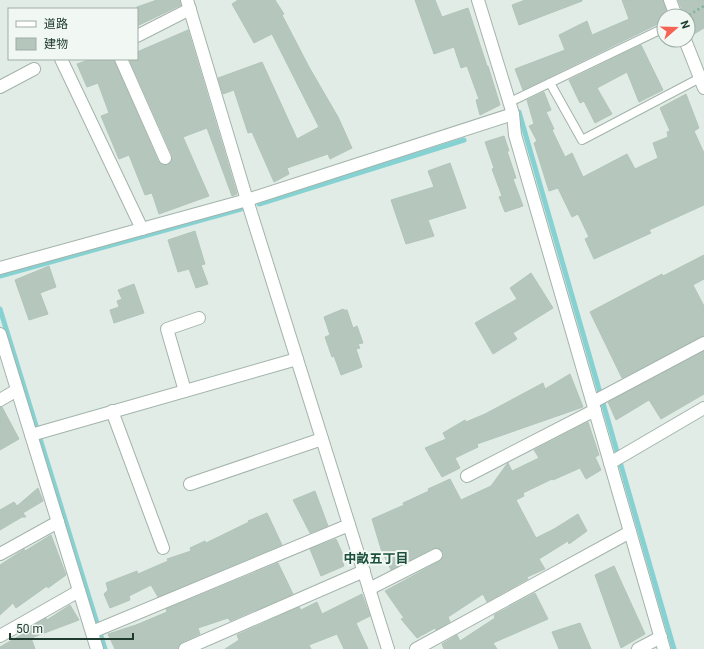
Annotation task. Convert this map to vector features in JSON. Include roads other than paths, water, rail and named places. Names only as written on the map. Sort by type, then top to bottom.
[{"type":"street","points":[[478,0],[512,108],[515,135],[664,649]]},
{"type":"street","points":[[138,35],[188,5],[247,200],[364,571],[386,648]]},
{"type":"street","points":[[688,48],[702,83]]},
{"type":"street","points":[[61,60],[142,229]]},
{"type":"street","points":[[121,60],[165,158]]},
{"type":"street","points":[[0,86],[34,69]]},
{"type":"street","points":[[0,268],[247,200],[512,108]]},
{"type":"street","points":[[186,391],[166,329],[199,318]]},
{"type":"street","points":[[0,334],[17,390],[37,433],[58,522],[97,649]]},
{"type":"street","points":[[467,476],[704,343]]},
{"type":"street","points":[[37,433],[297,358]]},
{"type":"street","points":[[0,400],[17,390]]},
{"type":"street","points":[[610,463],[704,408]]},
{"type":"street","points":[[112,411],[163,548]]},
{"type":"street","points":[[190,484],[322,439]]},
{"type":"street","points":[[0,554],[58,522]]},
{"type":"street","points":[[92,632],[349,525]]},
{"type":"street","points":[[416,649],[630,532]]},
{"type":"street","points":[[369,589],[436,554]]},
{"type":"street","points":[[186,649],[364,571]]},
{"type":"street","points":[[0,636],[79,591]]},
{"type":"street","points":[[638,649],[661,637]]},
{"type":"lane","points":[[512,108],[550,83],[656,32]]},
{"type":"lane","points":[[550,83],[582,140],[702,83]]},
{"type":"waterway","points":[[519,112],[674,649]]},
{"type":"waterway","points":[[259,204],[464,140]]},
{"type":"waterway","points":[[0,276],[241,209]]},
{"type":"waterway","points":[[0,309],[105,649]]},
{"type":"district","name":"中畝五丁目","points":[[376,558]]}]
